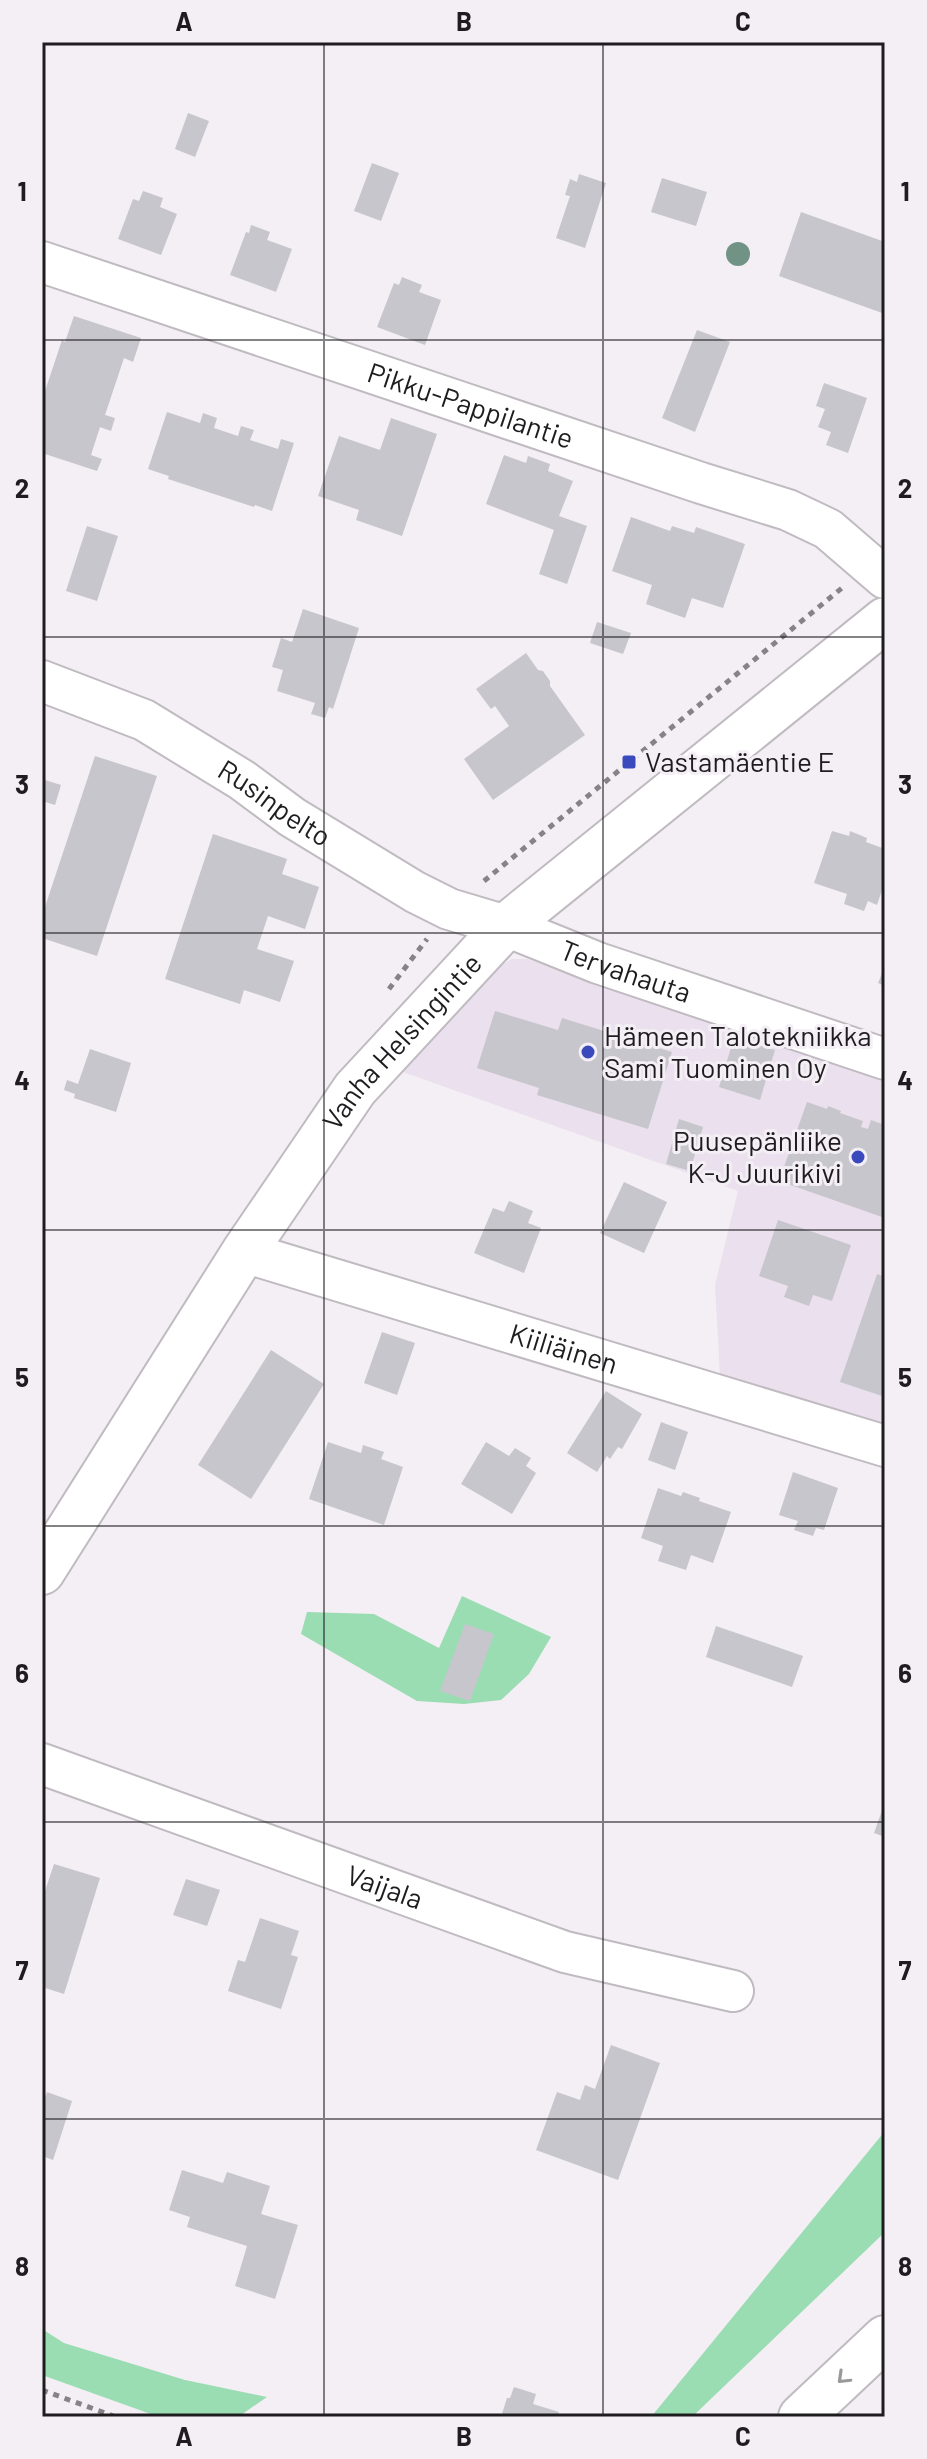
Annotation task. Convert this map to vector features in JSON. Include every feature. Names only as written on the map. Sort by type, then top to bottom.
[{"type":"main road","name":"Vanha Helsingintie","points":[[42,1572],[244,1252],[355,1089],[506,926],[885,620]]},
{"type":"main road","points":[[801,2417],[885,2338]]},
{"type":"street","name":"Pikku-Pappilantie","points":[[42,262],[788,510],[828,529],[885,578]]},
{"type":"street","name":"Rusinpelto","points":[[42,681],[144,720],[242,780],[292,817],[415,892],[449,909],[506,926]]},
{"type":"street","name":"Tervahauta","points":[[506,926],[598,963],[885,1059]]},
{"type":"street","name":"Kiiliäinen","points":[[244,1252],[885,1446]]},
{"type":"street","name":"Vaijala","points":[[42,1764],[565,1952],[733,1991]]},
{"type":"path","points":[[42,2390],[116,2417]]},
{"type":"shaded area","points":[[512,959],[527,959],[885,1078],[885,1430],[720,1376],[715,1285],[738,1191],[400,1071],[498,967]]},
{"type":"green space","points":[[462,1596],[551,1637],[529,1674],[501,1700],[464,1704],[417,1701],[301,1634],[307,1612],[374,1614],[439,1648]]},
{"type":"green space","points":[[885,2131],[885,2232],[692,2417],[651,2417]]},
{"type":"green space","points":[[42,2329],[64,2343],[185,2380],[267,2397],[238,2417],[159,2417],[42,2375]]},
{"type":"building","points":[[188,113],[209,121],[195,157],[175,149]]},
{"type":"building","points":[[372,163],[399,173],[381,221],[354,211]]},
{"type":"building","points":[[579,174],[606,183],[585,248],[556,238],[570,196],[565,195],[570,179],[577,182]]},
{"type":"building","points":[[662,178],[707,192],[696,226],[651,212]]},
{"type":"building","points":[[143,191],[163,198],[160,207],[177,214],[161,255],[118,239],[133,199],[139,201]]},
{"type":"building","points":[[801,212],[885,242],[885,314],[779,276]]},
{"type":"building","points":[[251,225],[270,232],[267,240],[292,249],[276,292],[230,275]]},
{"type":"building","points":[[402,277],[422,285],[419,292],[441,300],[425,345],[377,327],[394,283],[399,285]]},
{"type":"building","points":[[74,316],[141,338],[133,362],[124,358],[105,415],[115,418],[111,431],[100,427],[91,455],[102,459],[97,471],[42,453],[42,400],[62,340],[65,342]]},
{"type":"building","points":[[697,330],[730,342],[695,432],[662,418]]},
{"type":"building","points":[[824,383],[867,398],[848,453],[826,445],[831,432],[818,427],[825,409],[816,406]]},
{"type":"building","points":[[167,412],[200,423],[203,413],[217,418],[214,428],[238,436],[241,426],[254,430],[250,440],[278,449],[281,439],[294,443],[272,511],[168,479],[169,476],[148,469]]},
{"type":"building","points":[[391,418],[437,434],[402,536],[356,520],[359,510],[318,496],[339,436],[380,450]]},
{"type":"building","points":[[504,455],[526,463],[528,456],[550,464],[548,471],[573,481],[559,516],[587,526],[567,584],[539,574],[554,530],[486,504]]},
{"type":"building","points":[[631,517],[670,531],[672,526],[694,533],[696,527],[745,544],[723,608],[692,598],[685,618],[646,604],[652,585],[612,571]]},
{"type":"building","points":[[87,526],[118,536],[97,601],[66,591]]},
{"type":"building","points":[[303,609],[359,628],[333,709],[329,707],[325,718],[311,714],[315,703],[277,691],[283,670],[272,667],[281,638],[292,642]]},
{"type":"building","points":[[597,622],[631,633],[623,654],[590,643]]},
{"type":"building","points":[[526,653],[538,670],[543,671],[585,735],[493,800],[464,759],[509,726],[495,706],[491,709],[476,689]]},
{"type":"building","points":[[95,756],[157,776],[97,956],[42,938],[42,916]]},
{"type":"building","points":[[42,779],[61,785],[55,805],[42,801]]},
{"type":"building","points":[[832,831],[849,836],[850,831],[867,838],[866,842],[885,849],[885,881],[877,905],[868,901],[864,911],[844,904],[847,894],[814,883]]},
{"type":"building","points":[[213,834],[287,859],[282,874],[319,887],[305,929],[268,916],[257,949],[294,961],[280,1002],[244,990],[240,1004],[165,979]]},
{"type":"building","points":[[885,966],[885,986],[878,983]]},
{"type":"building","points":[[495,1011],[558,1030],[562,1018],[672,1052],[648,1129],[537,1095],[539,1088],[477,1068]]},
{"type":"building","points":[[734,1038],[775,1050],[760,1100],[719,1087]]},
{"type":"building","points":[[90,1049],[131,1063],[116,1112],[74,1098],[75,1094],[64,1090],[67,1080],[78,1084]]},
{"type":"building","points":[[807,1102],[827,1109],[828,1106],[863,1121],[861,1127],[868,1129],[871,1120],[885,1125],[885,1218],[779,1181]]},
{"type":"building","points":[[679,1119],[703,1127],[690,1171],[666,1164]]},
{"type":"building","points":[[624,1182],[667,1202],[644,1253],[600,1233]]},
{"type":"building","points":[[509,1201],[533,1211],[528,1223],[541,1228],[524,1273],[474,1253],[493,1208],[504,1212]]},
{"type":"building","points":[[778,1220],[851,1245],[832,1301],[813,1295],[809,1306],[784,1297],[788,1286],[759,1276]]},
{"type":"building","points":[[877,1274],[885,1277],[885,1397],[840,1382]]},
{"type":"building","points":[[382,1332],[415,1343],[397,1395],[364,1383]]},
{"type":"building","points":[[271,1350],[324,1384],[251,1499],[198,1465]]},
{"type":"building","points":[[606,1391],[642,1414],[622,1449],[618,1447],[610,1459],[607,1456],[597,1472],[567,1453]]},
{"type":"building","points":[[661,1422],[688,1432],[675,1470],[648,1460]]},
{"type":"building","points":[[328,1442],[361,1453],[363,1445],[384,1452],[381,1459],[403,1467],[384,1525],[309,1499]]},
{"type":"building","points":[[486,1442],[509,1456],[515,1448],[531,1458],[526,1466],[536,1473],[512,1514],[461,1484]]},
{"type":"building","points":[[793,1472],[838,1488],[824,1530],[816,1528],[813,1536],[794,1530],[798,1521],[779,1515]]},
{"type":"building","points":[[658,1488],[681,1496],[683,1492],[731,1512],[713,1563],[691,1555],[686,1570],[658,1561],[663,1546],[641,1538]]},
{"type":"building","points":[[465,1624],[494,1634],[470,1701],[440,1691]]},
{"type":"building","points":[[716,1626],[803,1656],[792,1687],[706,1657]]},
{"type":"building","points":[[885,1802],[885,1837],[874,1833]]},
{"type":"building","points":[[54,1864],[100,1878],[64,1994],[42,1987],[42,1900]]},
{"type":"building","points":[[186,1879],[220,1890],[207,1926],[173,1915]]},
{"type":"building","points":[[260,1918],[299,1931],[291,1955],[298,1957],[281,2009],[228,1991],[238,1960],[245,1962]]},
{"type":"building","points":[[611,2045],[660,2063],[618,2180],[536,2150],[557,2092],[580,2100],[585,2085],[595,2089]]},
{"type":"building","points":[[47,2092],[72,2101],[53,2160],[42,2156],[42,2106]]},
{"type":"building","points":[[182,2170],[223,2183],[227,2172],[270,2186],[261,2214],[298,2225],[275,2299],[235,2286],[247,2246],[187,2227],[190,2217],[169,2210]]},
{"type":"building","points":[[514,2387],[536,2394],[533,2404],[559,2412],[557,2417],[501,2417]]},
{"type":"place","name":"Vastamäentie E","points":[[629,762]]},
{"type":"place","name":"Hämeen Talotekniikka Sami Tuominen Oy","points":[[588,1052]]},
{"type":"place","name":"Puusepänliike K-J Juurikivi","points":[[858,1157]]}]
